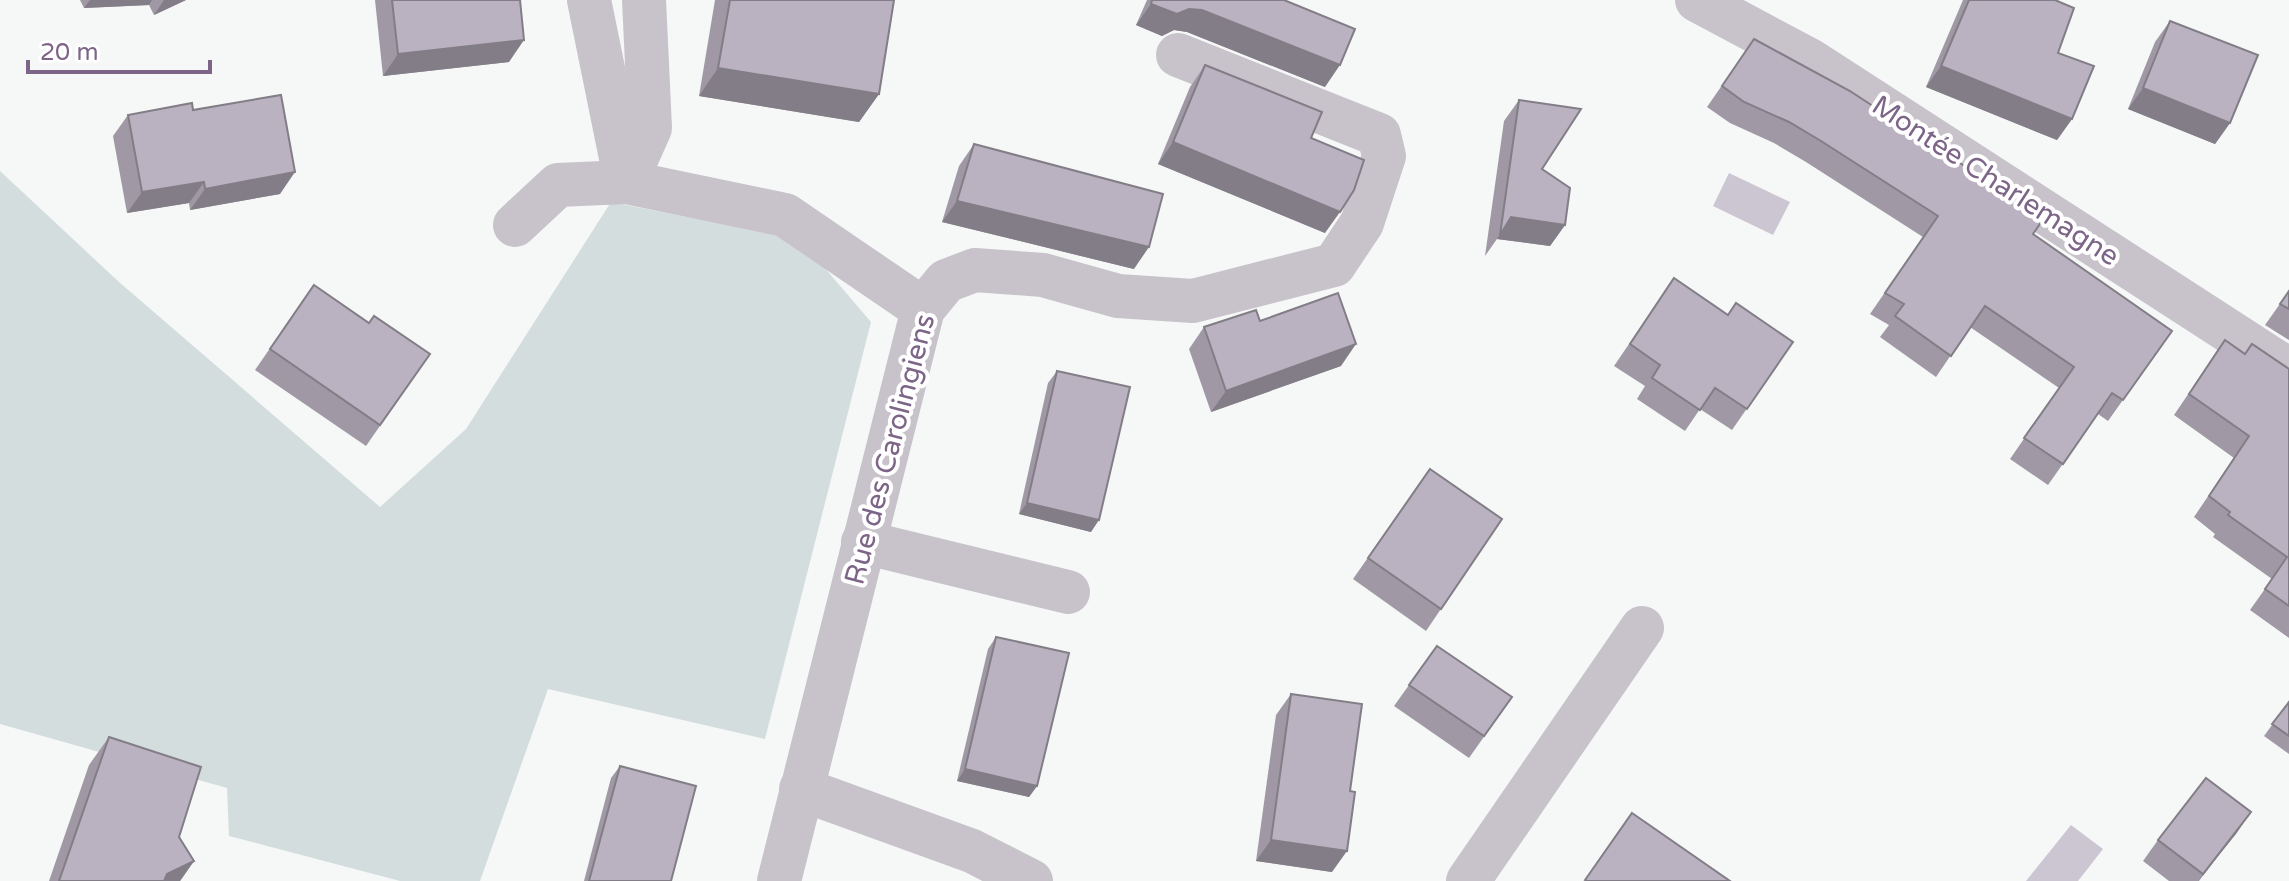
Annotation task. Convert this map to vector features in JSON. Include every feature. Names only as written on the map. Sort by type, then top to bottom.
[{"type":"street","points":[[589,0],[626,182]]},
{"type":"street","points":[[626,182],[650,128],[644,0]]},
{"type":"street","name":"Montée Charlemagne","points":[[1697,0],[1811,61],[2289,370]]},
{"type":"street","name":"Rue des Carolingiens","points":[[779,881],[923,309],[946,281],[975,270],[1043,275],[1118,296],[1193,301],[1334,265],[1362,223],[1384,156],[1379,135],[1178,55]]},
{"type":"street","points":[[515,225],[558,185],[626,182],[785,215],[923,309]]},
{"type":"street","points":[[863,542],[1068,592]]},
{"type":"street","points":[[1468,881],[1642,628]]},
{"type":"street","points":[[801,789],[972,851],[1031,881]]},
{"type":"shaded area","points":[[0,171],[119,282],[380,507],[466,429],[611,202],[800,239],[871,322],[765,739],[548,689],[480,881],[400,881],[229,836],[227,788],[0,724]]},
{"type":"shaded area","points":[[1729,173],[1790,202],[1773,235],[1713,206]]},
{"type":"shaded area","points":[[2071,825],[2103,849],[2078,881],[2026,881]]},
{"type":"building","points":[[392,0],[520,0],[524,40],[398,54]]},
{"type":"building","points":[[730,0],[894,0],[879,94],[718,68]]},
{"type":"building","points":[[1152,0],[1284,0],[1355,29],[1340,65],[1202,10],[1189,9],[1177,14],[1151,4]]},
{"type":"building","points":[[1969,0],[2055,0],[2074,8],[2058,53],[2094,66],[2072,119],[1941,66]]},
{"type":"building","points":[[2170,21],[2258,55],[2230,123],[2143,88]]},
{"type":"building","points":[[1754,39],[1850,91],[2044,218],[2033,234],[2172,331],[2123,400],[2112,393],[2063,464],[2024,438],[2074,367],[1985,306],[1951,356],[1895,316],[1904,304],[1885,293],[1938,216],[1821,141],[1789,122],[1744,102],[1722,86]]},
{"type":"building","points":[[1205,65],[1322,112],[1311,138],[1364,160],[1354,190],[1340,212],[1173,142]]},
{"type":"building","points":[[281,95],[295,172],[205,189],[204,182],[142,192],[128,115],[192,103],[193,110]]},
{"type":"building","points":[[1519,100],[1581,109],[1542,169],[1570,188],[1565,225],[1511,217],[1500,235]]},
{"type":"building","points":[[974,144],[1163,194],[1149,247],[957,201]]},
{"type":"building","points":[[1674,278],[1728,315],[1736,303],[1793,342],[1747,409],[1715,388],[1700,410],[1652,378],[1660,365],[1630,344]]},
{"type":"building","points":[[314,285],[369,323],[374,316],[430,354],[380,425],[270,349]]},
{"type":"building","points":[[2289,291],[2289,309],[2280,304]]},
{"type":"building","points":[[1338,293],[1356,344],[1226,391],[1204,327],[1256,310],[1260,321]]},
{"type":"building","points":[[2225,340],[2245,354],[2252,344],[2289,369],[2289,606],[2265,589],[2287,557],[2228,515],[2230,512],[2209,496],[2249,436],[2189,394]]},
{"type":"building","points":[[1057,371],[1130,387],[1099,520],[1027,503]]},
{"type":"building","points":[[1430,469],[1502,519],[1441,609],[1368,558]]},
{"type":"building","points":[[996,637],[1069,653],[1037,786],[965,769]]},
{"type":"building","points":[[1437,646],[1512,697],[1484,736],[1409,685]]},
{"type":"building","points":[[1291,694],[1362,704],[1350,791],[1355,792],[1347,851],[1271,840]]},
{"type":"building","points":[[2289,702],[2289,736],[2272,724]]},
{"type":"building","points":[[109,737],[201,767],[179,837],[194,861],[167,874],[164,881],[59,881]]},
{"type":"building","points":[[620,766],[696,786],[671,881],[589,881]]},
{"type":"building","points":[[2206,778],[2251,812],[2203,874],[2158,840]]},
{"type":"building","points":[[1632,813],[1730,881],[1585,880]]}]
